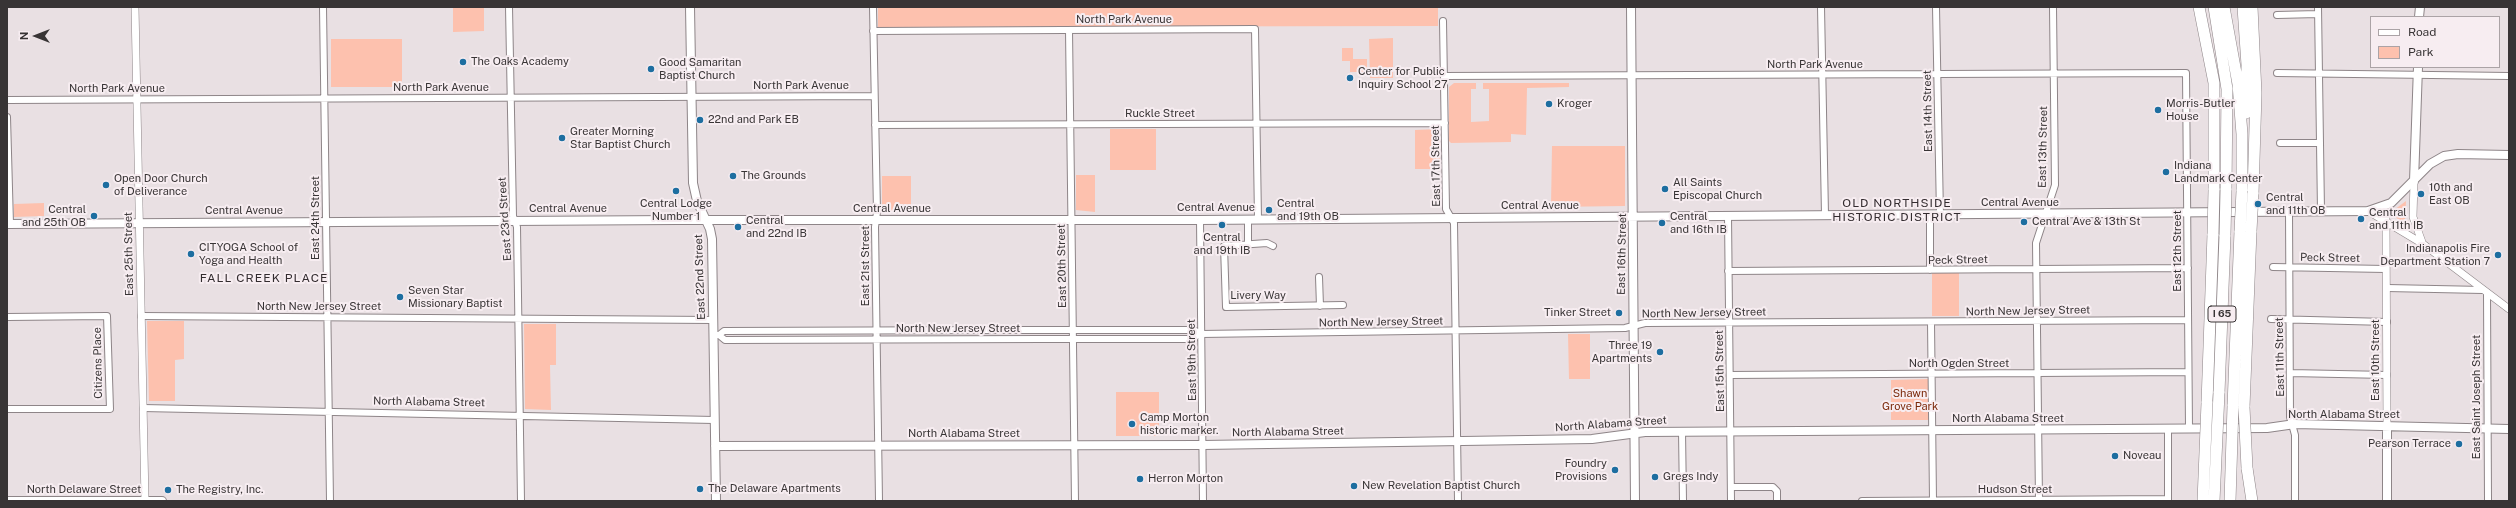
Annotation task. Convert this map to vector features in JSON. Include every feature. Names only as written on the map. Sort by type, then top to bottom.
[{"type":"highway","points":[[2199,7],[2214,83],[2213,234],[2203,501]]},
{"type":"highway","name":"I 65","points":[[2208,7],[2221,56],[2227,89],[2225,235],[2214,501]]},
{"type":"highway","points":[[2214,7],[2227,89]]},
{"type":"highway","name":"I 65","points":[[2224,7],[2235,62],[2242,152],[2242,191],[2230,501]]},
{"type":"highway","points":[[2242,152],[2246,108],[2243,7]]},
{"type":"highway","points":[[2252,7],[2256,86],[2244,407],[2247,468],[2252,501]]},
{"type":"main road","name":"East 22nd Street","points":[[690,7],[693,183],[697,201],[710,229],[712,239],[713,320],[716,335],[714,420],[716,501]]},
{"type":"main road","name":"East 16th Street","points":[[1631,7],[1634,216],[1632,326],[1635,501]]},
{"type":"main road","points":[[2414,181],[2418,70]]},
{"type":"main road","name":"Central Avenue","points":[[9,224],[705,220],[1200,220],[1450,217],[2188,214],[2289,211],[2368,211],[2391,203],[2430,164],[2444,156],[2458,154],[2509,155]]},
{"type":"main road","name":"North Alabama Street","points":[[715,446],[1074,445],[1457,441],[1592,439],[1634,433],[1682,431],[2267,428],[2292,424],[2509,429]]},
{"type":"main road","name":"East 10th Street","points":[[2387,426],[2387,501]]},
{"type":"main road","name":"North Delaware Street","points":[[7,501],[162,501]]},
{"type":"street","name":"East 25th Street","points":[[135,7],[145,501]]},
{"type":"street","name":"East 24th Street","points":[[323,7],[327,222],[326,317],[330,501]]},
{"type":"street","name":"East 23rd Street","points":[[509,7],[513,216],[517,227],[521,501]]},
{"type":"street","name":"East 21st Street","points":[[873,7],[877,212],[875,220],[879,501]]},
{"type":"street","points":[[1820,7],[1824,215]]},
{"type":"street","name":"East 14th Street","points":[[1936,7],[1940,215]]},
{"type":"street","name":"East 13th Street","points":[[2038,500],[2036,269],[2037,240],[2055,185],[2053,7]]},
{"type":"street","points":[[2318,7],[2321,211]]},
{"type":"street","points":[[2277,15],[2318,14]]},
{"type":"street","name":"East 17th Street","points":[[1443,21],[1446,209],[1454,223],[1458,501]]},
{"type":"street","name":"North Park Avenue","points":[[873,31],[1255,29],[1257,124]]},
{"type":"street","name":"East 20th Street","points":[[1069,30],[1075,501]]},
{"type":"street","points":[[2277,73],[2418,70],[2509,76]]},
{"type":"street","name":"North Park Avenue","points":[[1444,76],[2186,73]]},
{"type":"street","name":"East 12th Street","points":[[2186,73],[2189,428]]},
{"type":"street","name":"North Park Avenue","points":[[7,100],[874,96]]},
{"type":"street","points":[[7,118],[9,224]]},
{"type":"street","name":"Ruckle Street","points":[[875,125],[1445,123]]},
{"type":"street","points":[[1257,124],[1258,219]]},
{"type":"street","points":[[2280,143],[2320,142]]},
{"type":"street","points":[[2414,181],[2414,222],[2423,244]]},
{"type":"street","name":"East 11th Street","points":[[2289,211],[2290,373],[2292,424],[2295,435],[2295,501]]},
{"type":"street","points":[[2368,211],[2386,219],[2413,237],[2509,309]]},
{"type":"street","points":[[2368,211],[2387,215],[2413,237]]},
{"type":"street","points":[[1930,215],[1930,270]]},
{"type":"street","name":"East 15th Street","points":[[1728,216],[1731,501]]},
{"type":"street","points":[[1248,219],[1248,244],[1267,244],[1273,246]]},
{"type":"street","name":"East 10th Street","points":[[2386,219],[2387,426]]},
{"type":"street","name":"East 19th Street","points":[[1200,220],[1199,334],[1204,501]]},
{"type":"street","name":"Livery Way","points":[[1248,244],[1224,246],[1226,307],[1343,305]]},
{"type":"street","name":"Peck Street","points":[[2273,267],[2386,269]]},
{"type":"street","name":"Peck Street","points":[[1728,271],[2188,268]]},
{"type":"street","points":[[1319,277],[1320,306]]},
{"type":"street","points":[[2387,288],[2485,291]]},
{"type":"street","name":"East Saint Joseph Street","points":[[2485,291],[2488,501]]},
{"type":"street","name":"Citizens Place","points":[[7,317],[108,316],[110,409],[7,409]]},
{"type":"street","name":"North New Jersey Street","points":[[141,316],[713,320]]},
{"type":"street","points":[[2272,319],[2387,322]]},
{"type":"street","name":"North New Jersey Street","points":[[716,335],[724,331],[876,330],[1194,330],[1199,334],[1621,328],[1640,323],[2188,320]]},
{"type":"street","points":[[1931,322],[1933,501]]},
{"type":"street","name":"North New Jersey Street","points":[[716,335],[724,340],[1194,339],[1199,334]]},
{"type":"street","name":"North Ogden Street","points":[[1730,375],[2188,372]]},
{"type":"street","points":[[2290,373],[2387,375]]},
{"type":"street","name":"North Alabama Street","points":[[143,408],[714,420]]},
{"type":"street","points":[[2168,429],[2168,500]]},
{"type":"street","points":[[1682,431],[1683,501]]},
{"type":"street","points":[[1731,487],[1773,487],[1777,491],[1777,501]]},
{"type":"street","name":"Hudson Street","points":[[1862,501],[2168,500]]},
{"type":"green space","points":[[453,7],[484,7],[484,31],[453,32]]},
{"type":"green space","points":[[878,7],[1438,7],[1438,26],[878,27]]},
{"type":"green space","points":[[1393,38],[1393,78],[1370,78],[1369,39]]},
{"type":"green space","points":[[331,39],[402,39],[402,87],[331,87]]},
{"type":"green space","points":[[1342,48],[1353,48],[1353,59],[1367,59],[1367,72],[1350,72],[1350,61],[1342,61]]},
{"type":"green space","points":[[1454,83],[1476,83],[1476,89],[1471,89],[1471,122],[1489,121],[1489,89],[1483,89],[1483,83],[1569,83],[1569,87],[1527,88],[1526,135],[1511,134],[1511,142],[1451,143],[1449,141],[1449,87]]},
{"type":"green space","points":[[1110,129],[1156,129],[1156,170],[1110,170]]},
{"type":"green space","points":[[1439,129],[1440,169],[1415,169],[1415,130]]},
{"type":"green space","points":[[1552,146],[1625,146],[1625,206],[1551,207]]},
{"type":"green space","points":[[1076,175],[1095,175],[1095,212],[1076,210]]},
{"type":"green space","points":[[882,176],[911,176],[911,211],[884,212],[882,208]]},
{"type":"green space","points":[[2406,201],[2405,221],[2406,225],[2390,213]]},
{"type":"green space","points":[[44,203],[44,216],[14,217],[14,204]]},
{"type":"green space","points":[[1932,273],[1959,273],[1959,316],[1932,316]]},
{"type":"green space","points":[[147,321],[184,321],[184,359],[175,360],[175,401],[149,401]]},
{"type":"green space","points":[[524,324],[556,324],[556,365],[550,365],[551,410],[525,409]]},
{"type":"green space","points":[[1568,334],[1590,334],[1590,379],[1569,379]]},
{"type":"green space","name":"Shawn Grove Park","points":[[1929,379],[1929,420],[1891,420],[1891,380]]},
{"type":"green space","points":[[1116,392],[1159,392],[1159,436],[1116,436]]},
{"type":"place","name":"The Oaks Academy","points":[[463,62]]},
{"type":"place","name":"Good Samaritan Baptist Church","points":[[651,69]]},
{"type":"place","name":"Center for Public Inquiry School 27","points":[[1350,78]]},
{"type":"place","name":"Kroger","points":[[1549,104]]},
{"type":"place","name":"Morris-Butler House","points":[[2158,110]]},
{"type":"place","name":"22nd and Park EB","points":[[700,120]]},
{"type":"place","name":"Greater Morning Star Baptist Church","points":[[562,138]]},
{"type":"place","name":"Indiana Landmark Center","points":[[2166,172]]},
{"type":"place","name":"The Grounds","points":[[733,176]]},
{"type":"place","name":"Open Door Church of Deliverance","points":[[106,185]]},
{"type":"place","name":"All Saints Episcopal Church","points":[[1665,189]]},
{"type":"place","name":"Central Lodge Number 1","points":[[676,191]]},
{"type":"place","name":"10th and East OB","points":[[2421,194]]},
{"type":"place","name":"Central and 11th OB","points":[[2258,204]]},
{"type":"place","name":"Central and 19th OB","points":[[1269,210]]},
{"type":"place","name":"Central and 25th OB","points":[[94,216]]},
{"type":"place","name":"Central and 11th IB","points":[[2361,219]]},
{"type":"place","name":"Central Ave & 13th St","points":[[2024,222]]},
{"type":"place","name":"Central and 16th IB","points":[[1662,223]]},
{"type":"place","name":"Central and 19th IB","points":[[1222,225]]},
{"type":"place","name":"Central and 22nd IB","points":[[738,227]]},
{"type":"place","name":"CITYOGA School of Yoga and Health","points":[[191,254]]},
{"type":"place","name":"Indianapolis Fire Department Station 7","points":[[2498,255]]},
{"type":"place","name":"Seven Star Missionary Baptist","points":[[400,297]]},
{"type":"place","name":"Tinker Street","points":[[1619,313]]},
{"type":"place","name":"Three 19 Apartments","points":[[1660,352]]},
{"type":"place","name":"Camp Morton historic marker.","points":[[1132,424]]},
{"type":"place","name":"Pearson Terrace","points":[[2459,444]]},
{"type":"place","name":"Noveau","points":[[2115,456]]},
{"type":"place","name":"Foundry Provisions","points":[[1615,470]]},
{"type":"place","name":"Gregs Indy","points":[[1655,477]]},
{"type":"place","name":"Herron Morton","points":[[1140,479]]},
{"type":"place","name":"New Revelation Baptist Church","points":[[1354,486]]},
{"type":"place","name":"The Delaware Apartments","points":[[700,489]]},
{"type":"place","name":"The Registry, Inc.","points":[[168,490]]},
{"type":"district","name":"OLD NORTHSIDE HISTORIC DISTRICT","points":[[1897,210]]},
{"type":"district","name":"FALL CREEK PLACE","points":[[264,278]]}]
